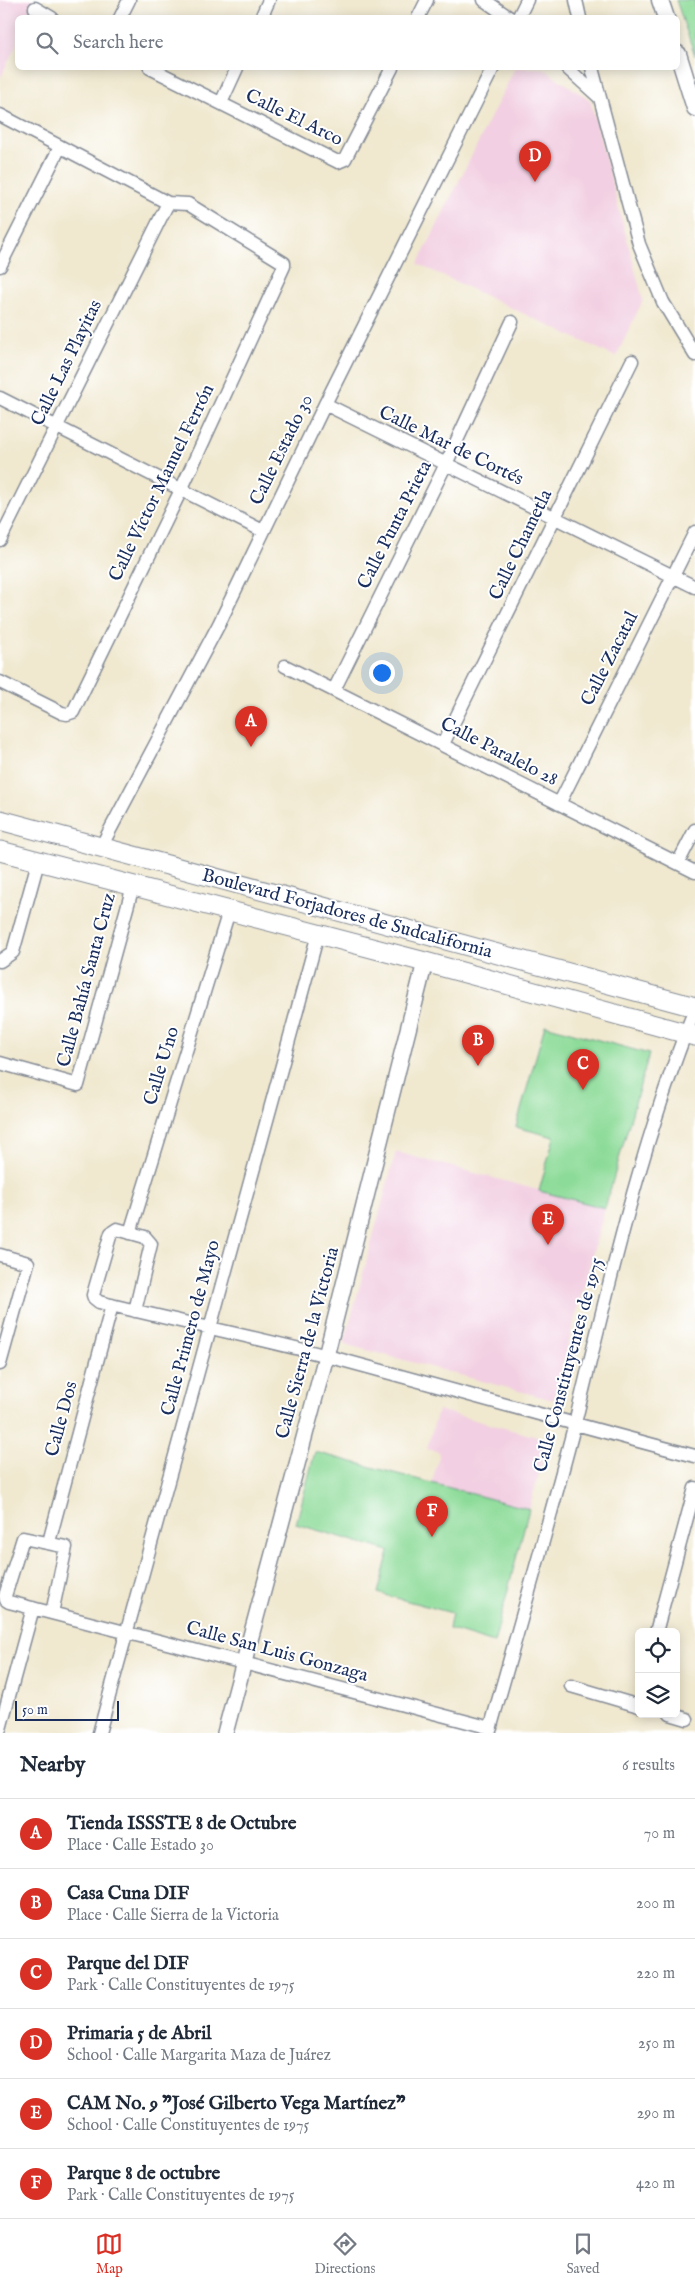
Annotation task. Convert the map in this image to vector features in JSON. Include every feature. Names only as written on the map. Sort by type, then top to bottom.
[{"type":"main road","points":[[660,0],[665,15]]},
{"type":"main road","points":[[680,60],[695,108]]},
{"type":"main road","name":"Boulevard Forjadores de Sudcalifornia","points":[[0,820],[695,1008]]},
{"type":"main road","name":"Boulevard Forjadores de Sudcalifornia","points":[[0,851],[425,962],[690,1035]]},
{"type":"street","points":[[122,15],[129,0]]},
{"type":"street","points":[[262,15],[269,0]]},
{"type":"street","points":[[420,15],[427,0]]},
{"type":"street","points":[[484,0],[506,15]]},
{"type":"street","points":[[520,15],[527,0]]},
{"type":"street","points":[[576,0],[579,15]]},
{"type":"street","points":[[35,8],[47,15]]},
{"type":"street","name":"Calle El Arco","points":[[154,70],[333,160],[342,162],[391,70]]},
{"type":"street","points":[[221,103],[236,70]]},
{"type":"street","name":"Calle Estado 30","points":[[101,847],[215,632],[325,404],[492,70]]},
{"type":"street","points":[[569,70],[599,97]]},
{"type":"street","points":[[592,70],[640,244],[663,302],[695,355]]},
{"type":"street","points":[[0,116],[168,203]]},
{"type":"street","points":[[0,266],[60,147]]},
{"type":"street","name":"Calle Víctor Manuel Ferrón","points":[[0,682],[68,714],[73,712],[181,490],[284,268],[284,263],[188,204],[168,203]]},
{"type":"street","name":"Calle Las Playitas","points":[[0,540],[168,203]]},
{"type":"street","name":"Calle Punta Prieta","points":[[334,690],[446,464],[512,322]]},
{"type":"street","name":"Calle Chametla","points":[[443,744],[556,519],[632,361]]},
{"type":"street","points":[[0,398],[263,531]]},
{"type":"street","name":"Calle Mar de Cortés","points":[[325,404],[695,587]]},
{"type":"street","name":"Calle Zacatal","points":[[559,804],[695,532]]},
{"type":"street","name":"Calle Paralelo 28","points":[[285,666],[695,872]]},
{"type":"street","points":[[678,863],[695,830]]},
{"type":"street","points":[[0,961],[13,952],[38,862]]},
{"type":"street","name":"Calle Bahía Santa Cruz","points":[[0,1063],[78,1085],[133,886]]},
{"type":"street","name":"Calle Uno","points":[[130,1233],[229,911]]},
{"type":"street","name":"Calle Primero de Mayo","points":[[99,1733],[318,934]]},
{"type":"street","name":"Calle Sierra de la Victoria","points":[[224,1733],[326,1356],[425,962]]},
{"type":"street","name":"Calle Constituyentes de 1975","points":[[490,1731],[574,1424],[628,1213],[661,1101],[690,1035],[695,1008]]},
{"type":"street","points":[[135,1311],[151,1244],[146,1237],[117,1229],[111,1232],[93,1295],[99,1302],[135,1311],[210,1327],[326,1356],[695,1456]]},
{"type":"street","points":[[0,1255],[28,1263],[0,1364]]},
{"type":"street","name":"Calle Dos","points":[[49,1542],[112,1305]]},
{"type":"street","points":[[657,1628],[695,1488]]},
{"type":"street","name":"Calle San Luis Gonzaga","points":[[52,1613],[66,1547],[23,1538],[5,1596],[9,1602],[243,1662],[490,1731]]},
{"type":"street","points":[[0,1729],[33,1608]]},
{"type":"street","points":[[571,1686],[635,1702]]},
{"type":"street","points":[[680,1717],[687,1719]]},
{"type":"shaded area","points":[[0,0],[38,0],[31,15],[15,15],[15,47],[0,79]]},
{"type":"shaded area","points":[[514,70],[545,70],[590,100],[643,300],[616,357],[418,264]]},
{"type":"shaded area","points":[[396,1152],[605,1208],[553,1400],[344,1344]]},
{"type":"shaded area","points":[[438,1410],[548,1440],[529,1509],[432,1483],[440,1452],[427,1449]]},
{"type":"green space","points":[[676,0],[695,0],[695,56]]},
{"type":"green space","points":[[545,1025],[649,1054],[605,1208],[539,1191],[554,1137],[516,1127]]},
{"type":"green space","points":[[315,1452],[529,1509],[494,1643],[449,1629],[452,1613],[378,1593],[389,1551],[296,1524]]},
{"type":"place","name":"Primaria 5 de Abril","points":[[535,182]]},
{"type":"place","name":"Tienda ISSSTE 8 de Octubre","points":[[251,747]]},
{"type":"place","name":"Casa Cuna DIF","points":[[478,1066]]},
{"type":"place","name":"Parque del DIF","points":[[583,1090]]},
{"type":"place","name":"CAM No. 9 \"José Gilberto Vega Martínez\"","points":[[548,1245]]},
{"type":"place","name":"Parque 8 de octubre","points":[[432,1537]]}]
